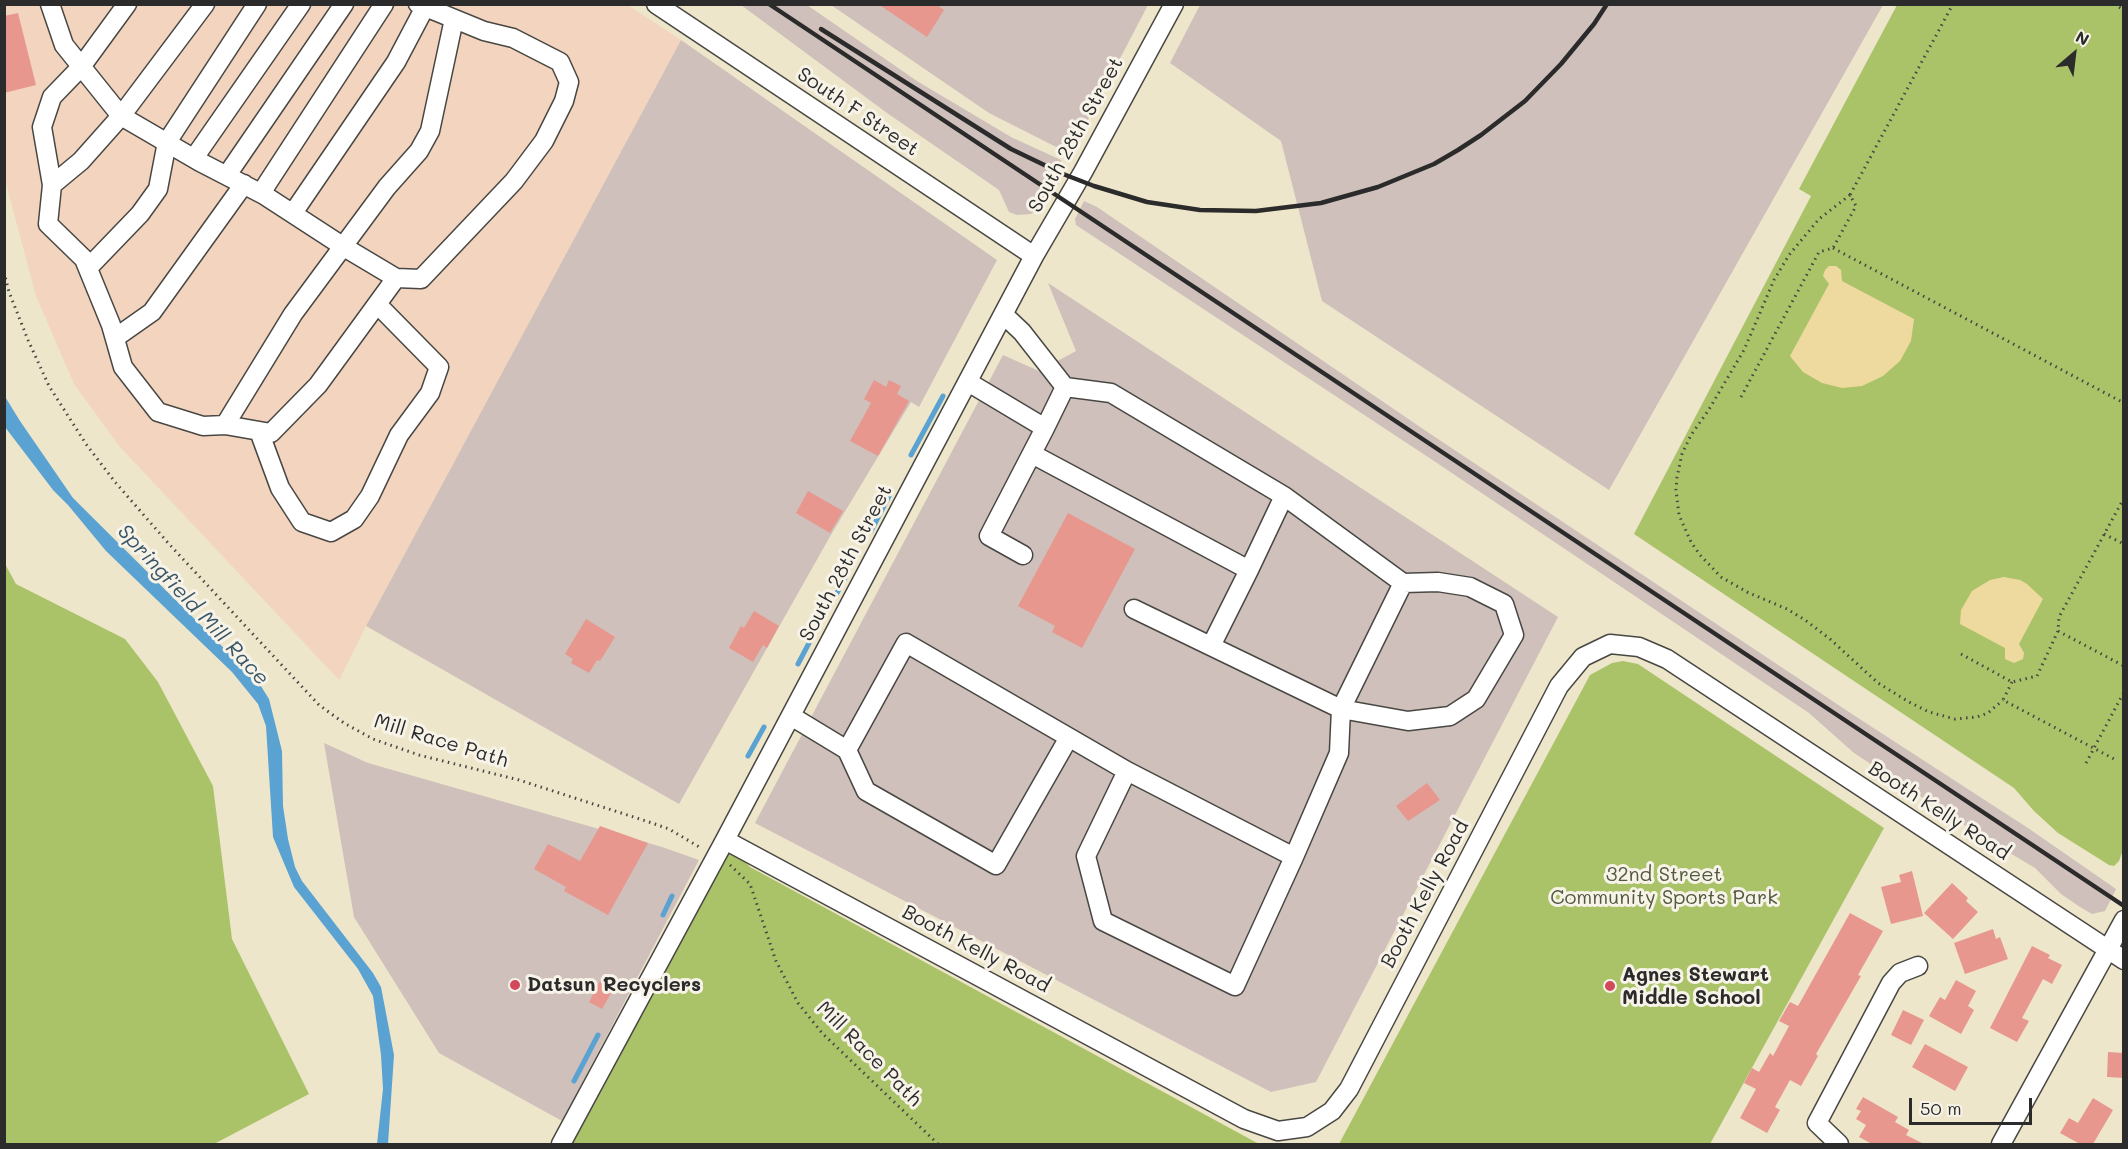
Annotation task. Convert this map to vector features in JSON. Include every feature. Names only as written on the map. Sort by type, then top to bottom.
[{"type":"street","points":[[50,4],[64,45],[122,116],[194,158],[261,193],[396,278],[421,279],[514,181],[544,141],[564,101],[569,82],[560,62],[513,38],[483,31],[422,6],[396,62],[293,213]]},
{"type":"street","points":[[127,4],[81,67],[52,98],[42,127],[52,185],[48,224],[84,259],[123,367],[158,412],[203,426],[225,424],[271,433],[318,385],[396,278]]},
{"type":"street","points":[[52,185],[81,161],[122,116],[205,4]]},
{"type":"street","points":[[88,268],[140,213],[158,189],[167,142],[257,4]]},
{"type":"street","points":[[194,158],[302,4]]},
{"type":"street","points":[[227,176],[344,4]]},
{"type":"street","points":[[261,193],[384,4]]},
{"type":"street","name":"South F Street","points":[[656,4],[1034,256]]},
{"type":"street","name":"South 28th Street","points":[[561,1144],[725,840],[1034,256],[1174,4]]},
{"type":"street","points":[[225,424],[293,314],[387,188],[419,151],[430,131],[454,19]]},
{"type":"street","points":[[114,338],[152,312],[244,184]]},
{"type":"street","points":[[259,431],[280,489],[302,522],[331,532],[354,519],[370,496],[399,435],[430,393],[439,367],[377,304]]},
{"type":"street","points":[[1004,315],[1022,332],[1065,387],[1111,393],[1284,496],[1403,583],[1438,582],[1470,587],[1504,604],[1514,635],[1476,699],[1450,716],[1408,721],[1341,709],[1134,609]]},
{"type":"street","points":[[968,382],[1045,428]]},
{"type":"street","points":[[1023,555],[989,536],[1065,387]]},
{"type":"street","points":[[1032,454],[1249,570]]},
{"type":"street","points":[[1211,646],[1284,496]]},
{"type":"street","points":[[1126,771],[1086,856],[1103,921],[1235,986],[1339,753],[1341,709],[1403,583]]},
{"type":"street","points":[[847,750],[906,643],[1126,771],[1294,857]]},
{"type":"street","name":"Booth Kelly Road","points":[[725,840],[1244,1119],[1278,1131],[1307,1126],[1332,1111],[1349,1089],[1559,686],[1583,657],[1610,644],[1639,646],[1667,658],[2124,960]]},
{"type":"street","points":[[791,716],[847,750],[866,791],[996,865],[1068,739]]},
{"type":"street","points":[[2001,1144],[2124,920]]},
{"type":"street","points":[[1839,1144],[1817,1123],[1891,983],[1900,973],[1918,966]]},
{"type":"path","points":[[1953,4],[1850,195],[1829,210],[1807,231],[1774,280],[1744,350],[1691,435],[1682,454],[1676,490],[1679,515],[1684,529],[1700,555],[1721,577],[1805,620],[1830,639],[1878,683],[1909,702],[1929,712],[1955,719],[1977,717],[1988,713],[2003,700],[2012,682]]},
{"type":"path","points":[[2114,4],[2124,10]]},
{"type":"path","points":[[1833,248],[1856,206],[1850,195]]},
{"type":"path","points":[[1742,397],[1819,252],[1833,248],[2124,403]]},
{"type":"path","name":"Mill Race Path","points":[[4,272],[9,292],[32,349],[50,386],[86,444],[115,482],[169,544],[319,705],[344,723],[373,739],[419,755],[519,780],[669,829],[732,866],[750,884],[776,961],[798,1003],[822,1033],[938,1144]]},
{"type":"path","points":[[1961,654],[2012,682],[2037,676],[2058,631],[2059,616],[2124,498]]},
{"type":"path","points":[[2104,534],[2124,544]]},
{"type":"path","points":[[2058,631],[2124,666]]},
{"type":"path","points":[[2086,763],[2124,692]]},
{"type":"path","points":[[2003,700],[2116,760]]},
{"type":"shaded area","points":[[4,5],[628,5],[681,40],[339,680],[120,447],[74,384],[36,296],[5,180]]},
{"type":"shaded area","points":[[741,5],[807,5],[917,81],[1011,137],[1061,160],[1061,180],[1044,204],[1031,214],[1017,215],[1009,212],[999,190],[887,113]]},
{"type":"shaded area","points":[[831,5],[1148,5],[1070,154],[989,113]]},
{"type":"shaded area","points":[[1200,5],[1883,5],[1609,490],[1322,301],[1281,141],[1170,63]]},
{"type":"shaded area","points":[[681,40],[997,260],[919,407],[911,402],[832,533],[679,804],[366,626]]},
{"type":"shaded area","points":[[1084,201],[1097,207],[1429,433],[2028,828],[2116,889],[2105,911],[2092,914],[2080,907],[2061,894],[2035,868],[1854,753],[1809,713],[1431,459],[1076,225],[1075,219]]},
{"type":"shaded area","points":[[1048,283],[1558,617],[1316,1082],[1271,1092],[755,823],[1003,355],[1039,371],[1076,351]]},
{"type":"shaded area","name":"Datsun Recyclers","points":[[324,743],[368,763],[662,847],[699,860],[562,1121],[439,1053],[354,917]]},
{"type":"green space","points":[[1897,5],[2123,5],[2124,847],[2119,861],[2114,866],[2058,833],[2014,788],[1634,534],[1811,196],[1799,189]]},
{"type":"green space","points":[[4,562],[16,584],[125,639],[158,682],[213,786],[232,939],[309,1094],[214,1144],[5,1144]]},
{"type":"green space","name":"32nd Street Community Sports Park","points":[[1623,661],[1638,664],[1884,828],[1710,1144],[1339,1144],[1590,675],[1612,663]]},
{"type":"green space","points":[[731,846],[750,867],[1259,1144],[572,1144]]},
{"type":"sand","points":[[1829,266],[1836,266],[1841,270],[1842,281],[1914,319],[1911,341],[1900,361],[1883,376],[1862,386],[1842,388],[1822,383],[1803,372],[1790,356],[1829,284],[1823,276]]},
{"type":"sand","points":[[2004,577],[2020,580],[2043,599],[2019,644],[2024,653],[2023,659],[2014,663],[2005,659],[2005,648],[1960,624],[1961,610],[1972,591],[1990,580]]},
{"type":"water","points":[[4,395],[73,498],[259,683],[269,699],[282,751],[283,806],[295,867],[302,881],[373,973],[381,987],[394,1055],[388,1144],[377,1144],[383,1089],[373,996],[358,969],[294,887],[273,837],[266,726],[258,704],[232,672],[106,551],[53,490],[5,427]]},
{"type":"building","points":[[878,4],[936,4],[944,10],[927,37]]},
{"type":"building","points":[[18,13],[36,85],[4,93],[4,16]]},
{"type":"building","points":[[874,380],[886,387],[889,380],[901,386],[897,394],[909,401],[878,456],[850,441],[871,403],[864,399]]},
{"type":"building","points":[[808,491],[843,511],[830,533],[796,513]]},
{"type":"building","points":[[1068,513],[1135,549],[1082,648],[1052,632],[1055,626],[1018,606]]},
{"type":"building","points":[[754,611],[779,626],[767,648],[763,645],[753,662],[729,648],[741,626],[744,628]]},
{"type":"building","points":[[586,619],[615,637],[600,661],[597,660],[589,673],[571,663],[573,659],[565,654]]},
{"type":"building","points":[[1427,783],[1440,800],[1408,821],[1396,806]]},
{"type":"building","name":"Datsun Recyclers","points":[[600,826],[648,843],[608,915],[564,891],[566,887],[534,869],[548,844],[580,861]]},
{"type":"building","points":[[1912,871],[1923,916],[1891,924],[1881,887],[1901,882],[1899,875]]},
{"type":"building","points":[[1952,883],[1968,898],[1966,901],[1978,912],[1953,939],[1924,913]]},
{"type":"building","points":[[1850,913],[1883,931],[1801,1086],[1790,1080],[1775,1107],[1780,1110],[1767,1133],[1740,1118],[1756,1089],[1744,1083],[1752,1068],[1759,1072],[1770,1053],[1773,1056],[1789,1026],[1779,1021],[1790,1002],[1798,1006]]},
{"type":"building","points":[[1993,929],[1996,939],[2000,937],[2008,959],[1965,974],[1954,943]]},
{"type":"building","points":[[2032,946],[2050,955],[2048,958],[2062,965],[2052,984],[2043,979],[2022,1018],[2029,1021],[2017,1042],[1990,1028]]},
{"type":"building","points":[[603,975],[617,983],[602,1009],[589,1002]]},
{"type":"building","points":[[1956,980],[1976,991],[1968,1006],[1974,1010],[1961,1034],[1929,1016],[1940,997],[1945,1000]]},
{"type":"building","points":[[1903,1010],[1924,1020],[1911,1045],[1891,1035]]},
{"type":"building","points":[[1925,1044],[1968,1067],[1955,1091],[1912,1067]]},
{"type":"building","points":[[2108,1052],[2124,1053],[2124,1078],[2107,1077]]},
{"type":"building","points":[[1863,1097],[1898,1117],[1895,1122],[1909,1130],[1906,1135],[1924,1144],[1872,1144],[1859,1137],[1866,1125],[1856,1119],[1861,1111],[1856,1109]]},
{"type":"building","points":[[2093,1098],[2113,1110],[2093,1144],[2080,1144],[2060,1133],[2069,1118],[2078,1123]]},
{"type":"waterway","points":[[911,455],[943,396]]},
{"type":"waterway","points":[[871,531],[889,496]]},
{"type":"waterway","points":[[837,593],[846,576]]},
{"type":"waterway","points":[[798,664],[809,643]]},
{"type":"waterway","points":[[748,756],[764,727]]},
{"type":"waterway","points":[[663,915],[672,896]]},
{"type":"waterway","points":[[574,1081],[598,1035]]},
{"type":"railway","points":[[769,4],[2124,906]]},
{"type":"railway","points":[[821,29],[1011,149],[1063,174],[1147,202],[1200,210],[1256,211],[1321,203],[1378,187],[1434,164],[1458,150],[1525,101],[1561,64],[1594,24],[1607,4]]},
{"type":"place","name":"Datsun Recyclers","points":[[515,985]]},
{"type":"place","name":"Agnes Stewart Middle School","points":[[1610,986]]},
{"type":"water label","name":"Springfield Mill Race","points":[[193,605]]}]
